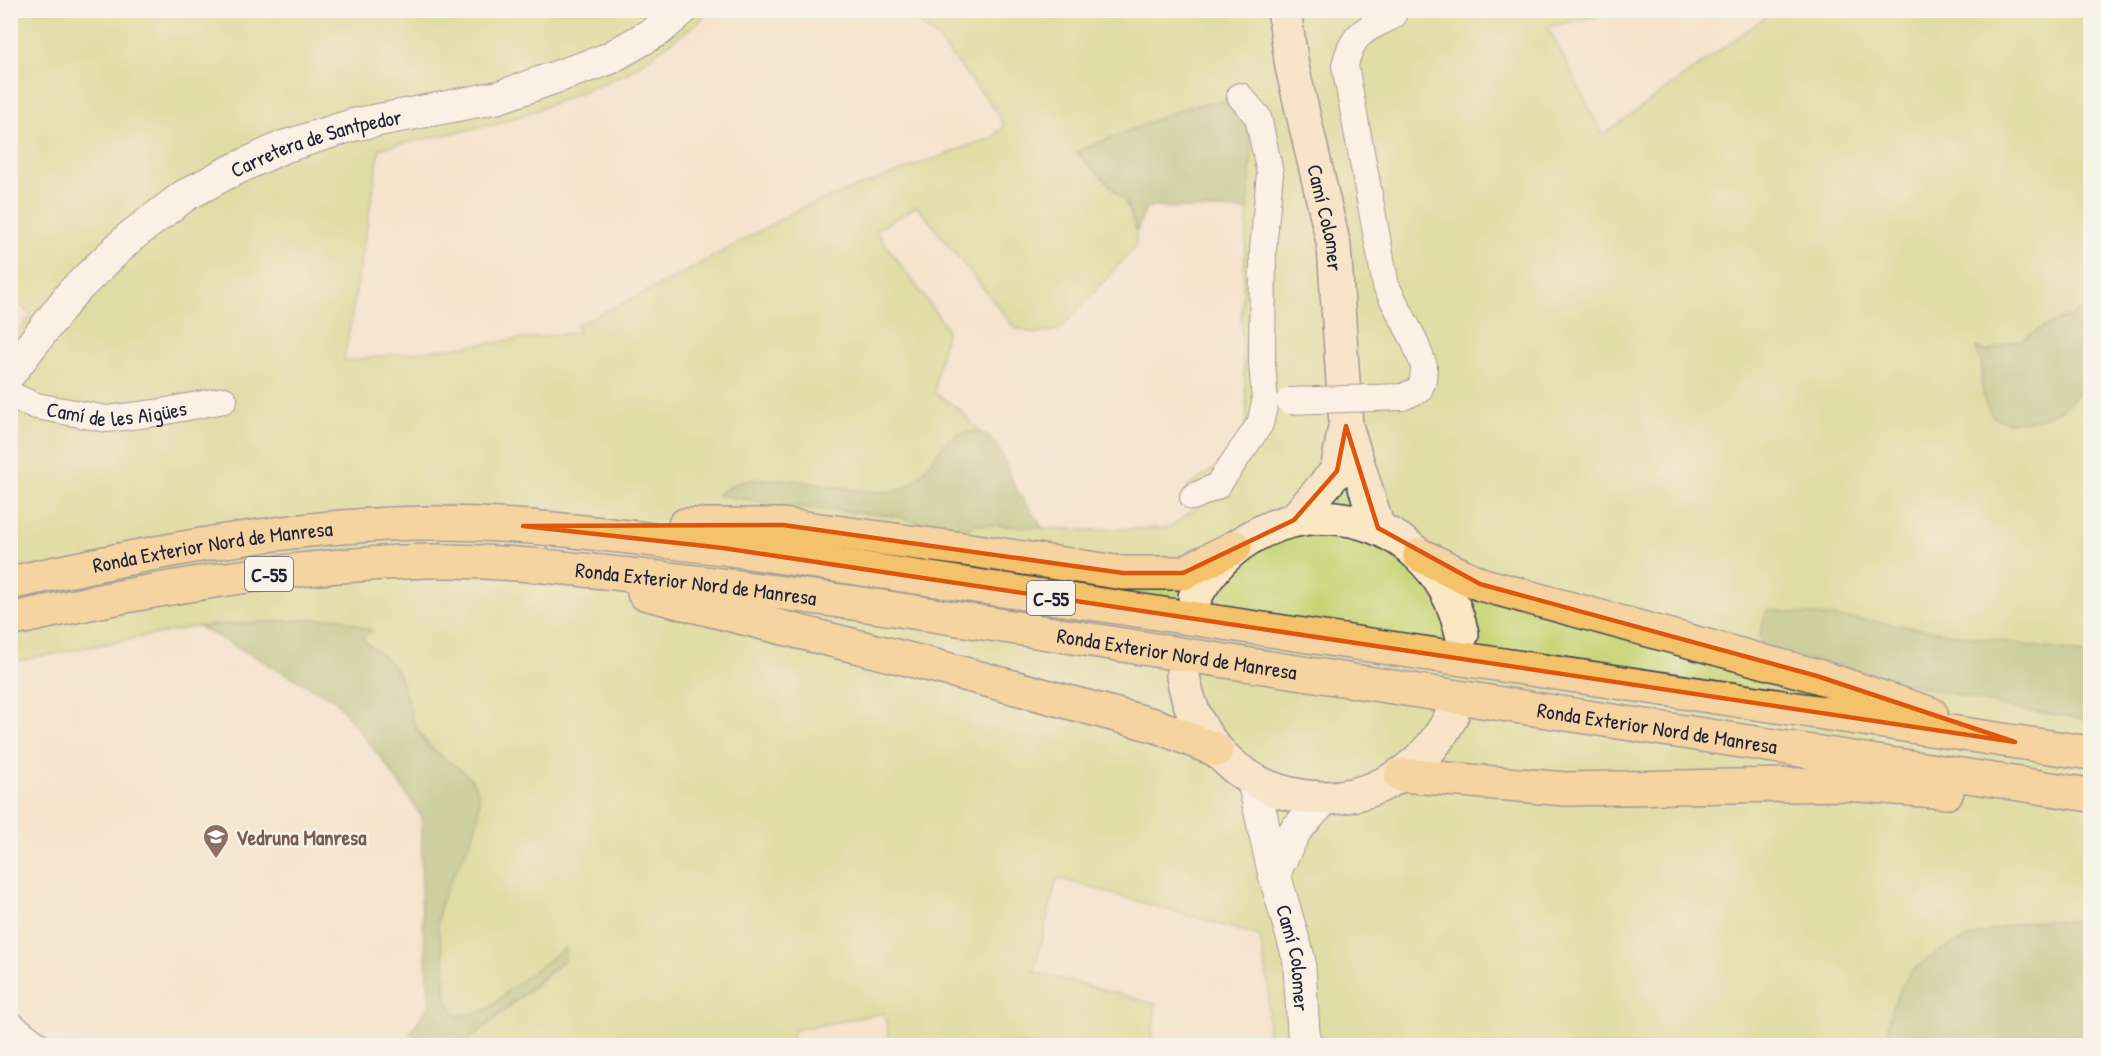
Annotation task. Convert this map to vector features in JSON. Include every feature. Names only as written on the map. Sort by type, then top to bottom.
[{"type":"highway","name":"Ronda Exterior Nord de Manresa","points":[[10,583],[205,543],[328,527],[425,523],[523,526],[723,548],[2091,753]]},
{"type":"highway","points":[[523,526],[783,525],[1123,573],[1183,573],[1235,547]]},
{"type":"highway","points":[[1420,555],[1480,584],[1817,676],[2016,742]]},
{"type":"highway","name":"Ronda Exterior Nord de Manresa","points":[[10,620],[103,599],[216,579],[429,561],[531,564],[719,584],[914,612],[2091,796]]},
{"type":"highway","points":[[531,564],[979,678],[1157,726],[1216,750]]},
{"type":"highway","points":[[1401,775],[1566,789],[1847,784],[1938,791],[2091,796]]},
{"type":"main road","name":"Camí Colomer","points":[[1284,10],[1292,67],[1334,246],[1346,426],[1378,528]]},
{"type":"main road","name":"Camí Colomer","points":[[1294,520],[1337,471],[1346,426]]},
{"type":"main road","points":[[1195,597],[1212,570],[1235,547],[1263,530],[1294,520],[1323,516],[1337,517],[1378,528],[1400,540],[1420,555],[1440,578],[1459,619],[1462,633]]},
{"type":"main road","points":[[1183,676],[1194,716],[1216,750],[1230,764],[1253,780],[1288,794],[1325,798],[1364,792],[1401,775],[1431,748],[1452,715]]},
{"type":"street","name":"Carretera de Santpedor","points":[[10,373],[72,293],[130,237],[184,196],[283,147],[353,124],[499,97],[608,59],[660,29],[682,10]]},
{"type":"street","points":[[1277,401],[1402,397],[1419,390],[1423,381],[1424,366],[1414,340],[1386,286],[1345,66],[1349,48],[1364,31],[1393,16]]},
{"type":"street","points":[[1240,96],[1258,117],[1270,173],[1263,250],[1262,362],[1277,401]]},
{"type":"street","name":"Camí de les Aigües","points":[[10,395],[36,406],[107,419],[156,414],[224,400]]},
{"type":"street","points":[[1193,497],[1217,486],[1277,401]]},
{"type":"street","name":"Camí Colomer","points":[[1253,780],[1274,873],[1299,959],[1304,1041],[1302,1046]]},
{"type":"street","points":[[1274,873],[1295,831],[1325,798]]},
{"type":"street","points":[[10,1024],[39,1046]]},
{"type":"highlighted area","points":[[1346,426],[1378,528],[1480,584],[1817,676],[2015,742],[723,548],[523,526],[783,525],[1123,573],[1183,573],[1294,520],[1337,471]]},
{"type":"green space","points":[[11,11],[709,11],[701,20],[629,72],[497,124],[380,148],[344,361],[579,332],[576,325],[669,281],[801,208],[993,137],[1004,126],[994,108],[937,38],[905,11],[1621,11],[1548,27],[1603,135],[1774,11],[2090,11],[2090,307],[2044,327],[2024,339],[1988,352],[1976,348],[1982,364],[1983,395],[2007,422],[2033,419],[2058,411],[2090,383],[2090,655],[1871,621],[1767,610],[1763,648],[2011,708],[2090,720],[2090,921],[2043,921],[2017,924],[1974,936],[1948,947],[1912,970],[1889,1036],[1893,1045],[1267,1046],[1269,987],[1260,936],[1057,878],[1034,972],[1156,1004],[1151,1045],[891,1045],[884,1013],[793,1030],[792,1045],[463,1045],[564,961],[509,990],[490,1008],[474,1014],[457,1015],[446,1000],[444,957],[437,925],[442,900],[451,876],[472,837],[477,819],[472,779],[435,751],[421,734],[410,713],[397,673],[361,637],[371,631],[339,618],[199,626],[11,662],[11,343],[31,315],[11,296]],"holes":[[[1224,101],[1249,126],[1251,158],[1241,323],[1247,415],[1244,437],[1231,456],[1187,488],[1199,506],[1171,526],[1085,530],[974,524],[962,534],[896,516],[783,505],[718,495],[733,485],[752,480],[775,479],[869,491],[900,490],[917,479],[946,444],[971,432],[982,434],[958,408],[935,393],[947,328],[875,230],[917,206],[1015,328],[1036,334],[1059,330],[1136,246],[1136,230],[1126,204],[1118,193],[1076,152],[1190,106]]]},
{"type":"green space","points":[[1224,101],[1249,127],[1251,158],[1248,210],[1146,207],[1137,231],[1127,204],[1076,152],[1190,106]]},
{"type":"green space","points":[[2090,307],[2090,383],[2062,408],[2043,417],[2026,421],[1994,418],[1984,399],[1982,366],[1976,347],[1988,352],[2024,339],[2044,327]]},
{"type":"green space","points":[[965,432],[983,434],[995,443],[1015,487],[1042,528],[974,524],[962,534],[896,516],[783,505],[718,495],[735,484],[755,479],[800,481],[868,492],[902,489],[922,473],[945,443]]},
{"type":"green space","points":[[1767,610],[1871,621],[2090,655],[2090,720],[2011,708],[1763,648],[1759,636]]},
{"type":"green space","points":[[339,618],[372,631],[362,637],[394,666],[405,691],[413,721],[422,739],[435,753],[465,773],[478,794],[477,823],[444,896],[438,917],[438,930],[445,963],[445,990],[452,1008],[457,1015],[474,1014],[490,1008],[509,990],[566,947],[564,961],[463,1045],[421,1045],[410,1033],[430,1004],[421,903],[422,817],[385,763],[335,700],[198,626]]},
{"type":"green space","points":[[2043,921],[2090,921],[2090,1045],[1893,1045],[1888,1027],[1890,1015],[1904,982],[1914,969],[1958,942],[1992,930]]},
{"type":"place","name":"Vedruna Manresa","points":[[216,860]]}]
